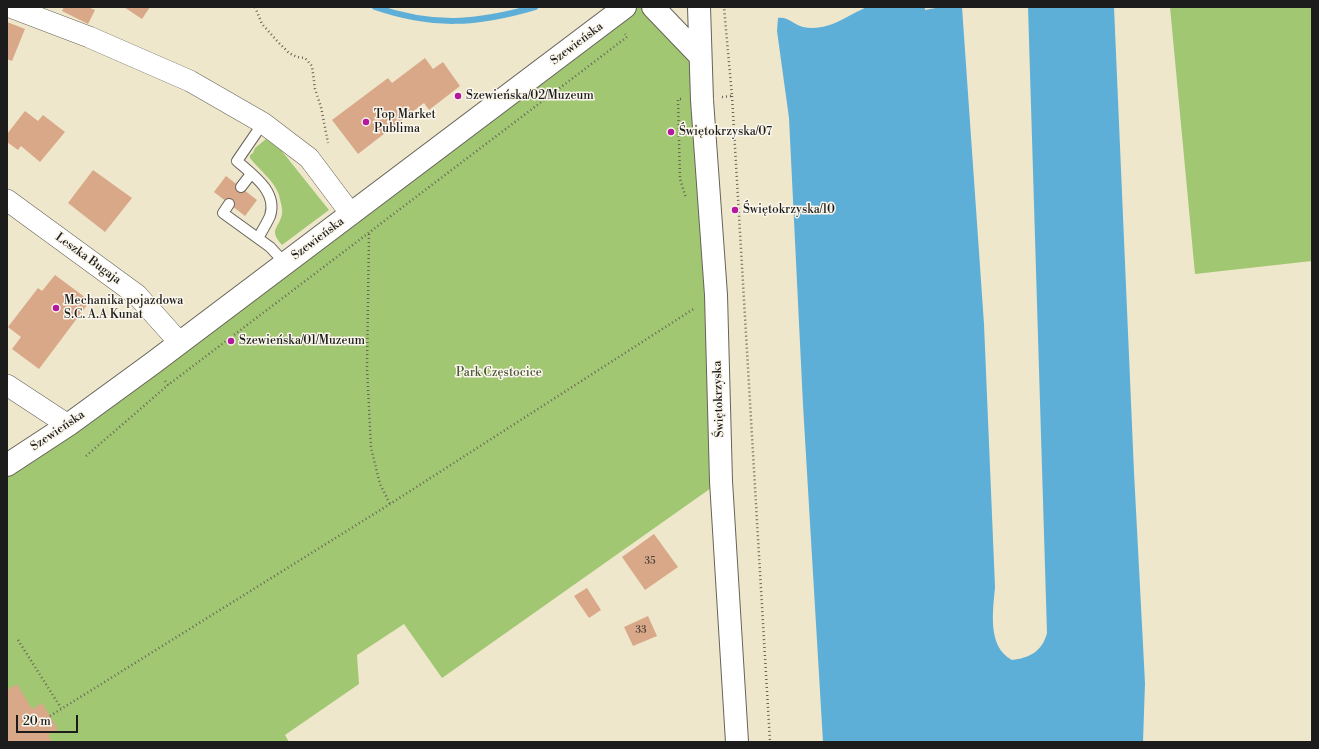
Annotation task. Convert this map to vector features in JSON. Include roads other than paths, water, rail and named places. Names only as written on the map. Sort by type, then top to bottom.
[{"type":"street","points":[[10,7],[89,37],[190,82],[263,123],[309,158],[351,214]]},
{"type":"street","points":[[653,7],[700,56]]},
{"type":"street","name":"Świętokrzyska","points":[[699,7],[700,56],[716,295],[721,481],[737,742]]},
{"type":"street","name":"Szewieńska","points":[[7,465],[68,426],[620,12]]},
{"type":"street","name":"Leszka Bugaja","points":[[7,200],[137,296],[179,342]]},
{"type":"street","points":[[7,385],[68,426]]},
{"type":"lane","points":[[258,238],[270,217],[272,205],[261,182],[237,161],[263,123]]},
{"type":"lane","points":[[242,187],[251,174]]},
{"type":"lane","points":[[229,204],[223,213],[270,247],[285,263]]},
{"type":"water","points":[[867,7],[925,7],[925,10],[941,7],[962,7],[984,324],[995,587],[993,628],[995,638],[999,646],[1004,654],[1012,660],[1024,658],[1034,653],[1042,645],[1047,633],[1028,7],[1114,7],[1134,472],[1145,683],[1143,742],[823,742],[803,405],[789,118],[777,31],[778,18],[788,19],[803,27],[821,27],[836,22]]},
{"type":"waterway","points":[[375,7],[416,18],[455,21],[494,17],[535,7]]},
{"type":"place","name":"Szewieńska/02/Muzeum","points":[[458,96]]},
{"type":"place","name":"Top Market Publima","points":[[366,122]]},
{"type":"place","name":"Świętokrzyska/07","points":[[671,132]]},
{"type":"place","name":"Świętokrzyska/10","points":[[735,210]]},
{"type":"place","name":"Mechanika pojazdowa S.C. A.A Kunat","points":[[56,308]]},
{"type":"place","name":"Szewieńska/01/Muzeum","points":[[231,341]]},
{"type":"park label","name":"Park Częstocice","points":[[499,373]]}]
